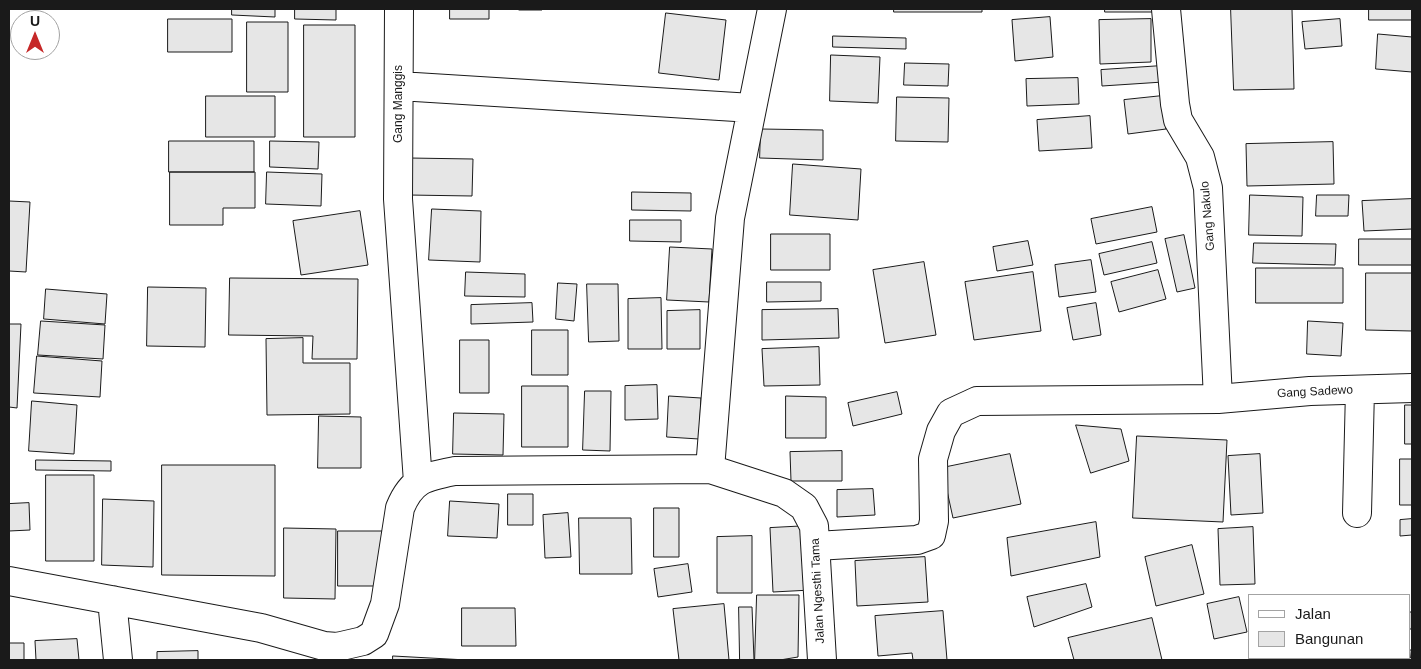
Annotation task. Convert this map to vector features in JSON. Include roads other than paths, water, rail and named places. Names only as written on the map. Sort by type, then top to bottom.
[{"type":"street","name":"Gang Manggis","points":[[400,9],[398,199],[418,482]]},
{"type":"street","points":[[710,469],[730,218],[772,9]]},
{"type":"street","name":"Gang Nakulo","points":[[1166,9],[1178,120],[1200,156],[1208,188],[1218,400]]},
{"type":"street","points":[[399,86],[752,108]]},
{"type":"street","name":"Gang Sadewo","points":[[816,546],[917,540],[931,535],[934,521],[933,459],[941,431],[951,414],[977,401],[1218,400],[1310,391],[1412,388]]},
{"type":"street","points":[[1357,513],[1360,390]]},
{"type":"street","name":"Jalan Ngesthi Tama","points":[[418,482],[434,475],[455,471],[710,469],[784,493],[804,507],[814,526],[822,660]]},
{"type":"street","points":[[9,581],[261,628],[324,646],[337,647],[363,640],[374,634],[385,604],[400,508],[406,494],[418,482]]},
{"type":"street","points":[[112,600],[118,660]]}]
